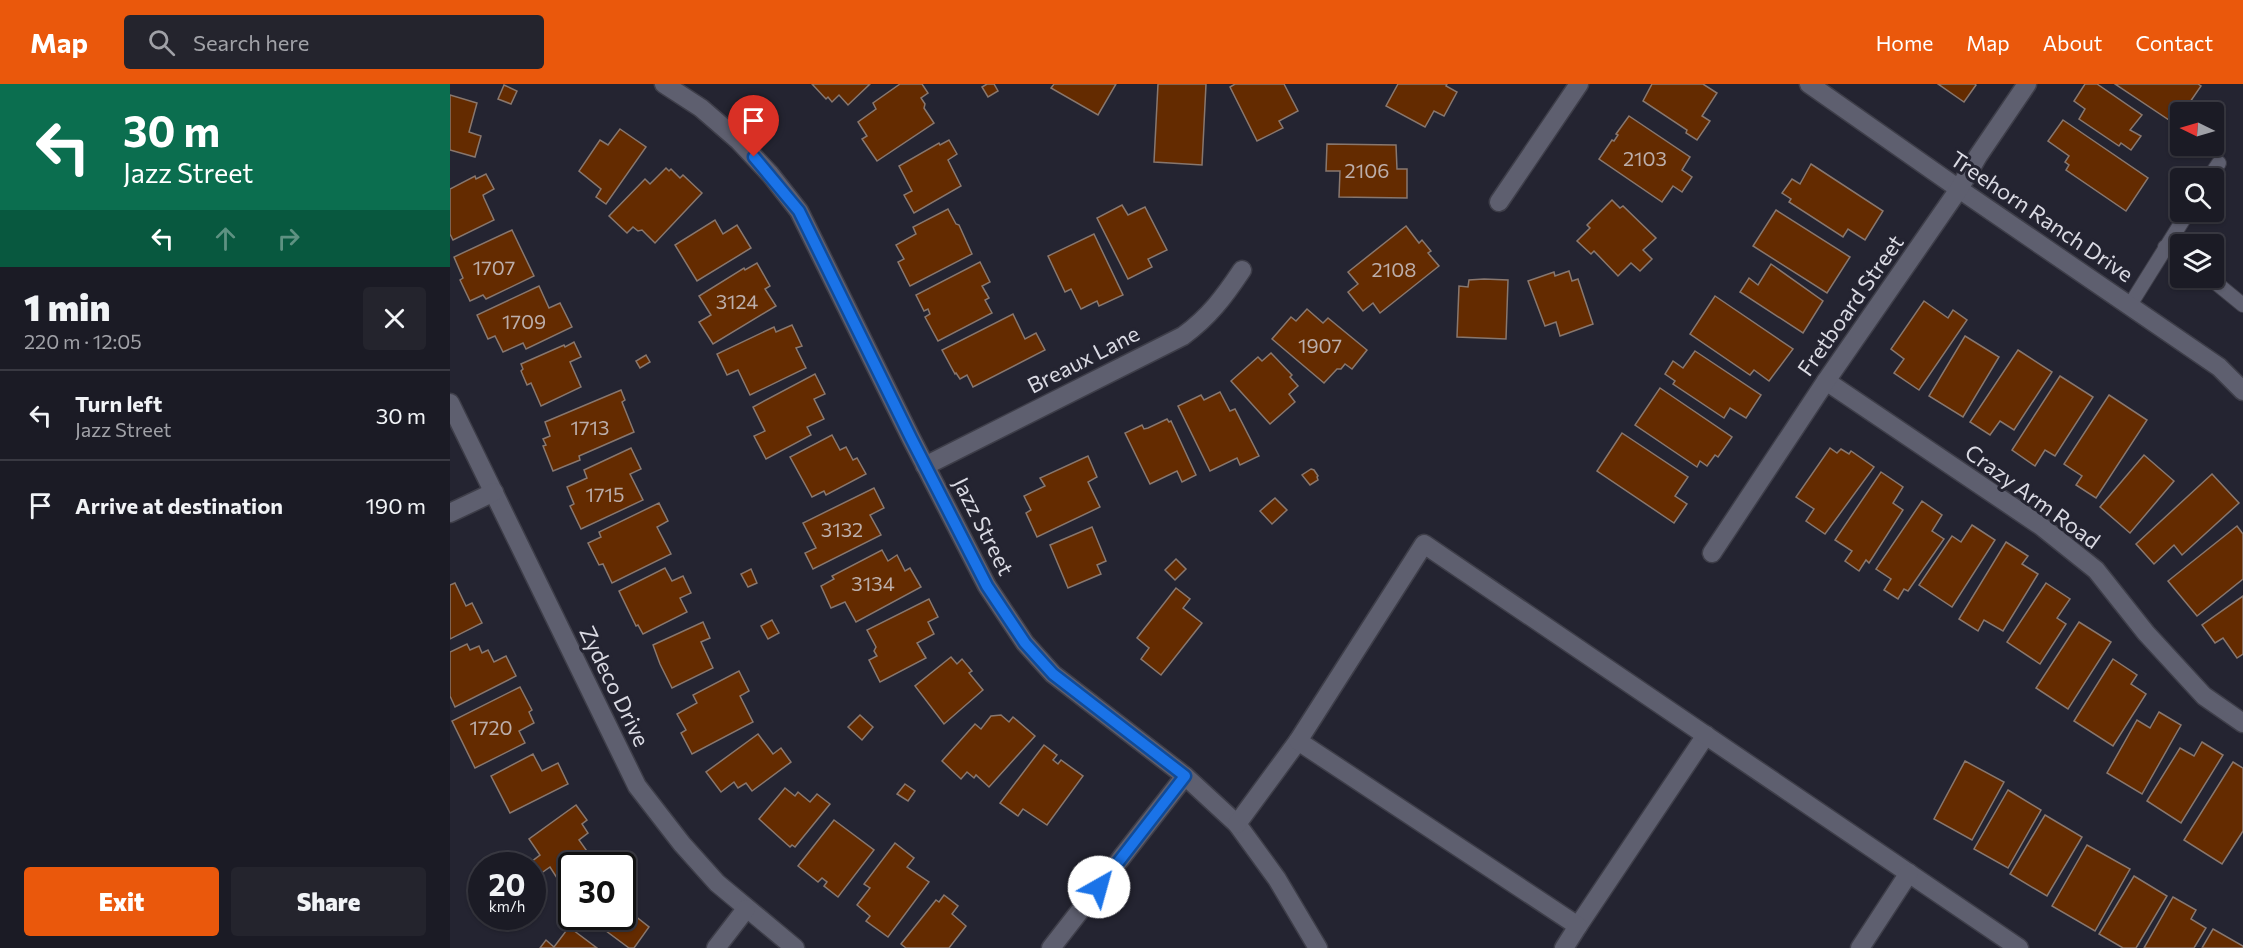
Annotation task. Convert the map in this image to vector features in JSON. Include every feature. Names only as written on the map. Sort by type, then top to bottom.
[{"type":"street","name":"Jazz Street","points":[[664,84],[701,108],[740,141],[799,211],[987,586],[1025,643],[1053,674],[1185,776],[1238,824],[1277,879],[1318,948]]},
{"type":"street","points":[[1499,202],[1579,84]]},
{"type":"street","name":"Treehorn Ranch Drive","points":[[1809,84],[2219,366],[2243,391]]},
{"type":"street","name":"Fretboard Street","points":[[1712,553],[1826,381],[1959,189],[1978,156],[2027,84]]},
{"type":"street","name":"Breaux Lane","points":[[925,466],[1183,336],[1203,321],[1242,270]]},
{"type":"street","name":"Crazy Arm Road","points":[[1826,381],[2041,525],[2096,570],[2146,633],[2204,696],[2243,723]]},
{"type":"street","name":"Zydeco Drive","points":[[450,403],[637,786],[682,844],[717,883],[795,948]]},
{"type":"street","points":[[450,513],[494,492]]},
{"type":"street","points":[[1238,824],[1299,741],[1424,544],[2019,948]]},
{"type":"street","points":[[1564,948],[1706,735]]},
{"type":"street","points":[[1299,741],[1578,926]]},
{"type":"street","points":[[1060,945],[1185,776]]},
{"type":"street","points":[[1860,948],[1909,873]]},
{"type":"street","points":[[716,948],[746,909]]},
{"type":"lane","points":[[2216,168],[2219,163]]},
{"type":"lane","points":[[2130,305],[2181,222]]},
{"type":"lane","points":[[2165,247],[2170,250]]},
{"type":"lane","points":[[2222,288],[2243,306]]},
{"type":"building","points":[[812,84],[870,84],[848,105],[839,95],[832,102],[828,97],[826,99]]},
{"type":"building","points":[[900,84],[922,84],[928,93],[921,98],[925,104],[924,108],[934,123],[877,161],[862,139],[867,136],[858,122],[876,109],[873,103]]},
{"type":"building","points":[[994,84],[998,91],[988,97],[982,87]]},
{"type":"building","points":[[1054,84],[1116,84],[1098,115],[1051,88]]},
{"type":"building","points":[[1158,84],[1206,84],[1202,165],[1154,162]]},
{"type":"building","points":[[1235,84],[1284,84],[1298,111],[1279,121],[1283,128],[1257,141],[1230,87]]},
{"type":"building","points":[[1398,84],[1447,84],[1446,86],[1457,92],[1444,116],[1434,111],[1425,127],[1386,106]]},
{"type":"building","points":[[1652,84],[1703,84],[1717,93],[1702,116],[1710,121],[1697,140],[1686,133],[1687,130],[1643,101]]},
{"type":"building","points":[[1938,84],[1975,84],[1976,85],[1964,102]]},
{"type":"building","points":[[2085,84],[2097,84],[2142,115],[2130,130],[2141,136],[2131,150],[2121,143],[2119,146],[2079,119],[2085,109],[2074,101]]},
{"type":"building","points":[[2115,84],[2198,84],[2201,86],[2190,102],[2170,102],[2170,121]]},
{"type":"building","points":[[504,85],[517,91],[511,104],[498,99]]},
{"type":"building","points":[[450,95],[477,103],[469,132],[481,136],[475,157],[450,150]]},
{"type":"building","points":[[1629,116],[1690,157],[1682,170],[1692,177],[1682,192],[1673,186],[1662,202],[1599,159],[1612,140],[1614,141],[1618,135],[1616,134]]},
{"type":"building","points":[[2063,120],[2148,178],[2126,211],[2066,170],[2069,165],[2065,162],[2069,156],[2048,141]]},
{"type":"building","points":[[620,129],[646,147],[606,204],[596,197],[601,189],[579,171],[600,140],[608,145]]},
{"type":"building","points":[[949,140],[957,154],[948,160],[961,186],[914,213],[904,195],[912,191],[899,166],[939,143],[940,145]]},
{"type":"building","points":[[1327,144],[1396,145],[1397,169],[1407,169],[1407,198],[1339,197],[1340,171],[1326,171]]},
{"type":"building","points":[[1811,164],[1883,211],[1865,240],[1848,229],[1843,237],[1789,202],[1791,199],[1782,193],[1792,179],[1800,184]]},
{"type":"building","points":[[666,168],[669,171],[671,169],[680,178],[683,175],[702,193],[655,243],[642,230],[638,231],[633,227],[627,233],[609,216],[645,179],[650,184]]},
{"type":"building","points":[[486,174],[494,189],[483,195],[494,220],[453,240],[450,234],[450,189],[475,176],[476,179]]},
{"type":"building","points":[[1612,200],[1620,208],[1623,206],[1656,238],[1643,250],[1652,259],[1640,271],[1631,263],[1618,276],[1594,251],[1591,254],[1577,241],[1590,228],[1587,225]]},
{"type":"building","points":[[1122,205],[1128,215],[1145,207],[1167,250],[1148,259],[1152,267],[1128,279],[1097,218]]},
{"type":"building","points":[[948,209],[956,224],[959,225],[972,254],[910,286],[898,262],[904,259],[896,245],[916,234],[913,227]]},
{"type":"building","points":[[1776,210],[1850,257],[1827,293],[1753,246]]},
{"type":"building","points":[[715,220],[723,234],[737,225],[751,248],[697,281],[675,245]]},
{"type":"building","points":[[1406,226],[1419,243],[1422,240],[1431,251],[1428,253],[1439,266],[1380,313],[1373,303],[1363,311],[1348,292],[1358,284],[1348,272]]},
{"type":"building","points":[[512,230],[534,276],[486,299],[483,295],[470,301],[460,280],[463,278],[454,257]]},
{"type":"building","points":[[1094,234],[1123,295],[1099,306],[1097,301],[1081,309],[1071,289],[1065,292],[1048,256]]},
{"type":"building","points":[[980,262],[990,282],[982,286],[989,298],[985,300],[992,313],[938,341],[925,317],[930,314],[928,309],[924,311],[916,295]]},
{"type":"building","points":[[757,263],[770,286],[765,289],[776,306],[713,344],[699,322],[711,315],[699,296],[744,268],[745,270]]},
{"type":"building","points":[[1771,264],[1823,301],[1803,333],[1740,292],[1749,278],[1758,285]]},
{"type":"building","points":[[1569,271],[1572,281],[1578,279],[1593,324],[1560,336],[1556,322],[1545,326],[1528,281],[1554,272],[1555,276]]},
{"type":"building","points":[[1469,280],[1508,280],[1506,339],[1457,337],[1459,286],[1468,287]]},
{"type":"building","points":[[539,286],[549,308],[560,303],[572,327],[526,349],[523,343],[503,352],[495,336],[488,339],[477,315]]},
{"type":"building","points":[[1715,296],[1793,349],[1769,381],[1754,370],[1750,375],[1690,334]]},
{"type":"building","points":[[1924,301],[1948,318],[1953,310],[1967,320],[1919,390],[1894,373],[1904,359],[1891,349]]},
{"type":"building","points":[[1307,309],[1323,323],[1328,318],[1367,350],[1352,369],[1345,364],[1324,383],[1272,339],[1291,317],[1296,321]]},
{"type":"building","points":[[1013,314],[1025,339],[1036,333],[1045,350],[973,387],[967,375],[960,379],[942,350]]},
{"type":"building","points":[[792,325],[802,346],[796,348],[806,368],[750,395],[738,370],[727,375],[717,354],[774,327],[776,332]]},
{"type":"building","points":[[1965,336],[1999,357],[1963,417],[1929,396]]},
{"type":"building","points":[[574,342],[581,357],[570,362],[581,387],[541,406],[531,383],[527,385],[521,371],[523,369],[521,364]]},
{"type":"building","points":[[2018,350],[2052,372],[2014,430],[2000,421],[1990,435],[1970,422]]},
{"type":"building","points":[[1695,351],[1761,395],[1746,418],[1730,408],[1724,418],[1673,384],[1675,381],[1665,374],[1673,361],[1683,368]]},
{"type":"building","points":[[1271,353],[1292,375],[1290,377],[1298,386],[1289,394],[1295,402],[1270,424],[1231,381],[1258,357],[1262,361]]},
{"type":"building","points":[[646,355],[650,362],[640,368],[636,361]]},
{"type":"building","points":[[815,374],[825,394],[814,399],[824,419],[807,427],[811,435],[766,459],[754,436],[765,431],[753,407]]},
{"type":"building","points":[[2060,376],[2093,397],[2055,456],[2045,450],[2035,466],[2012,450]]},
{"type":"building","points":[[1660,388],[1732,437],[1718,457],[1715,455],[1707,466],[1700,461],[1697,467],[1635,425]]},
{"type":"building","points":[[621,390],[625,400],[622,402],[634,432],[579,456],[580,460],[553,471],[543,446],[546,445],[543,439],[550,436],[545,422]]},
{"type":"building","points":[[1220,392],[1230,411],[1235,409],[1259,456],[1240,465],[1237,458],[1210,471],[1178,406],[1201,395],[1204,400]]},
{"type":"building","points":[[2109,395],[2147,420],[2096,498],[2076,485],[2082,476],[2064,464]]},
{"type":"building","points":[[1167,419],[1171,421],[1196,475],[1182,482],[1177,471],[1150,484],[1125,433],[1142,425],[1144,429],[1148,428]]},
{"type":"building","points":[[1622,433],[1688,477],[1675,496],[1687,504],[1674,523],[1597,471]]},
{"type":"building","points":[[832,435],[840,450],[846,447],[853,460],[857,458],[866,474],[826,495],[824,491],[812,497],[790,457]]},
{"type":"building","points":[[631,448],[641,469],[630,474],[643,500],[581,529],[570,506],[574,504],[567,487],[587,478],[584,470]]},
{"type":"building","points":[[1830,448],[1837,453],[1841,449],[1849,454],[1851,451],[1874,467],[1825,534],[1806,521],[1814,509],[1796,497]]},
{"type":"building","points":[[2144,455],[2174,481],[2130,533],[2100,507]]},
{"type":"building","points":[[1088,456],[1097,477],[1088,482],[1100,507],[1037,537],[1026,513],[1031,510],[1024,496],[1045,486],[1040,478]]},
{"type":"building","points":[[1311,469],[1318,476],[1318,480],[1310,485],[1302,475]]},
{"type":"building","points":[[1881,472],[1903,487],[1893,503],[1903,510],[1869,563],[1866,560],[1859,571],[1845,561],[1852,551],[1835,540]]},
{"type":"building","points":[[2212,474],[2239,503],[2182,555],[2174,545],[2154,564],[2136,544]]},
{"type":"building","points":[[874,488],[884,508],[870,515],[881,535],[813,569],[805,553],[816,548],[803,523]]},
{"type":"building","points":[[1275,498],[1287,510],[1272,524],[1260,511]]},
{"type":"building","points":[[1922,501],[1942,515],[1932,531],[1944,539],[1908,591],[1904,589],[1898,599],[1884,590],[1891,579],[1876,569]]},
{"type":"building","points":[[659,503],[668,521],[657,527],[671,554],[612,583],[603,564],[599,565],[588,543],[601,537],[599,532]]},
{"type":"building","points":[[1972,525],[1995,540],[1952,607],[1919,585],[1952,536],[1961,542]]},
{"type":"building","points":[[2237,526],[2243,534],[2243,579],[2197,616],[2168,581]]},
{"type":"building","points":[[1092,527],[1106,561],[1097,565],[1101,574],[1068,588],[1050,545]]},
{"type":"building","points":[[2006,542],[2028,556],[2022,564],[2038,574],[2003,631],[1984,620],[1978,631],[1959,619]]},
{"type":"building","points":[[882,550],[888,561],[897,555],[905,571],[910,568],[921,587],[856,622],[845,602],[831,608],[821,586],[834,579],[832,576]]},
{"type":"building","points":[[1176,559],[1186,569],[1175,580],[1165,570]]},
{"type":"building","points":[[665,568],[672,581],[683,576],[691,593],[680,598],[687,612],[643,634],[638,625],[636,626],[619,591]]},
{"type":"building","points":[[751,569],[757,583],[748,587],[741,574]]},
{"type":"building","points":[[455,583],[466,606],[472,603],[482,623],[450,639],[450,585]]},
{"type":"building","points":[[2046,583],[2070,599],[2057,618],[2066,624],[2040,664],[2007,642]]},
{"type":"building","points":[[1176,588],[1190,599],[1183,608],[1202,623],[1161,675],[1141,659],[1149,648],[1137,638]]},
{"type":"building","points":[[2243,596],[2243,654],[2237,658],[2223,638],[2215,643],[2202,625]]},
{"type":"building","points":[[929,599],[938,617],[928,622],[934,634],[917,643],[926,658],[880,682],[869,660],[877,656],[874,651],[876,647],[867,630]]},
{"type":"building","points":[[772,620],[779,633],[768,639],[761,626]]},
{"type":"building","points":[[703,622],[710,638],[701,642],[713,668],[672,688],[653,645]]},
{"type":"building","points":[[2079,622],[2111,642],[2068,709],[2036,688]]},
{"type":"building","points":[[467,644],[470,650],[479,646],[482,653],[488,650],[494,662],[506,656],[516,676],[455,707],[450,696],[450,652]]},
{"type":"building","points":[[951,657],[957,664],[962,659],[972,671],[969,673],[983,690],[944,724],[915,686]]},
{"type":"building","points":[[2113,659],[2137,675],[2131,684],[2146,694],[2113,746],[2074,721]]},
{"type":"building","points":[[739,671],[749,691],[740,696],[753,722],[692,754],[681,733],[686,730],[677,714],[697,703],[693,695]]},
{"type":"building","points":[[520,687],[532,710],[529,712],[534,723],[519,731],[525,743],[475,768],[452,721]]},
{"type":"building","points":[[2159,712],[2181,725],[2142,794],[2107,773],[2137,720],[2150,728]]},
{"type":"building","points":[[860,715],[873,727],[862,740],[848,727]]},
{"type":"building","points":[[1001,715],[1009,722],[1013,717],[1035,736],[989,787],[976,775],[974,778],[967,772],[961,779],[942,761],[975,724],[981,729],[991,716]]},
{"type":"building","points":[[758,734],[773,754],[781,748],[791,762],[752,791],[746,783],[738,788],[734,782],[721,792],[706,772]]},
{"type":"building","points":[[2202,742],[2223,755],[2181,823],[2147,801],[2180,748],[2194,756]]},
{"type":"building","points":[[1044,745],[1057,755],[1053,760],[1058,764],[1061,760],[1083,776],[1047,825],[1023,809],[1018,816],[1000,803]]},
{"type":"building","points":[[533,754],[542,771],[558,763],[568,784],[510,813],[491,776]]},
{"type":"building","points":[[1965,761],[2004,782],[1972,840],[1934,819]]},
{"type":"building","points":[[2233,762],[2243,768],[2243,831],[2222,864],[2184,840]]},
{"type":"building","points":[[905,784],[915,791],[908,801],[897,794]]},
{"type":"building","points":[[785,788],[795,796],[798,792],[810,802],[817,794],[830,804],[795,847],[792,845],[790,847],[759,819]]},
{"type":"building","points":[[2008,790],[2041,810],[2008,868],[1974,849]]},
{"type":"building","points":[[576,805],[587,820],[582,824],[588,833],[579,840],[588,852],[558,852],[557,878],[550,867],[546,870],[546,852],[538,852],[529,839]]},
{"type":"building","points":[[2045,815],[2082,837],[2047,896],[2010,874]]},
{"type":"building","points":[[834,820],[874,850],[838,897],[824,886],[827,882],[822,878],[818,882],[798,866]]},
{"type":"building","points":[[895,843],[914,858],[907,867],[929,882],[888,937],[866,921],[870,916],[857,905],[870,888],[864,884]]},
{"type":"building","points":[[2087,845],[2130,869],[2095,931],[2052,906]]},
{"type":"building","points":[[2134,876],[2167,896],[2136,948],[2123,948],[2099,934]]},
{"type":"building","points":[[944,895],[958,906],[952,914],[966,926],[949,948],[906,948],[901,944],[936,900],[939,902]]},
{"type":"building","points":[[2173,897],[2196,910],[2191,919],[2206,928],[2194,948],[2144,948]]},
{"type":"building","points":[[636,917],[649,927],[634,948],[629,948],[605,930],[636,930]]},
{"type":"building","points":[[2213,929],[2243,946],[2243,948],[2202,948]]},
{"type":"building","points":[[567,930],[573,930],[597,948],[540,948],[546,940],[554,947]]},
{"type":"route","points":[[754,157],[799,211],[987,586],[1025,643],[1053,674],[1185,776],[1099,887]]}]
